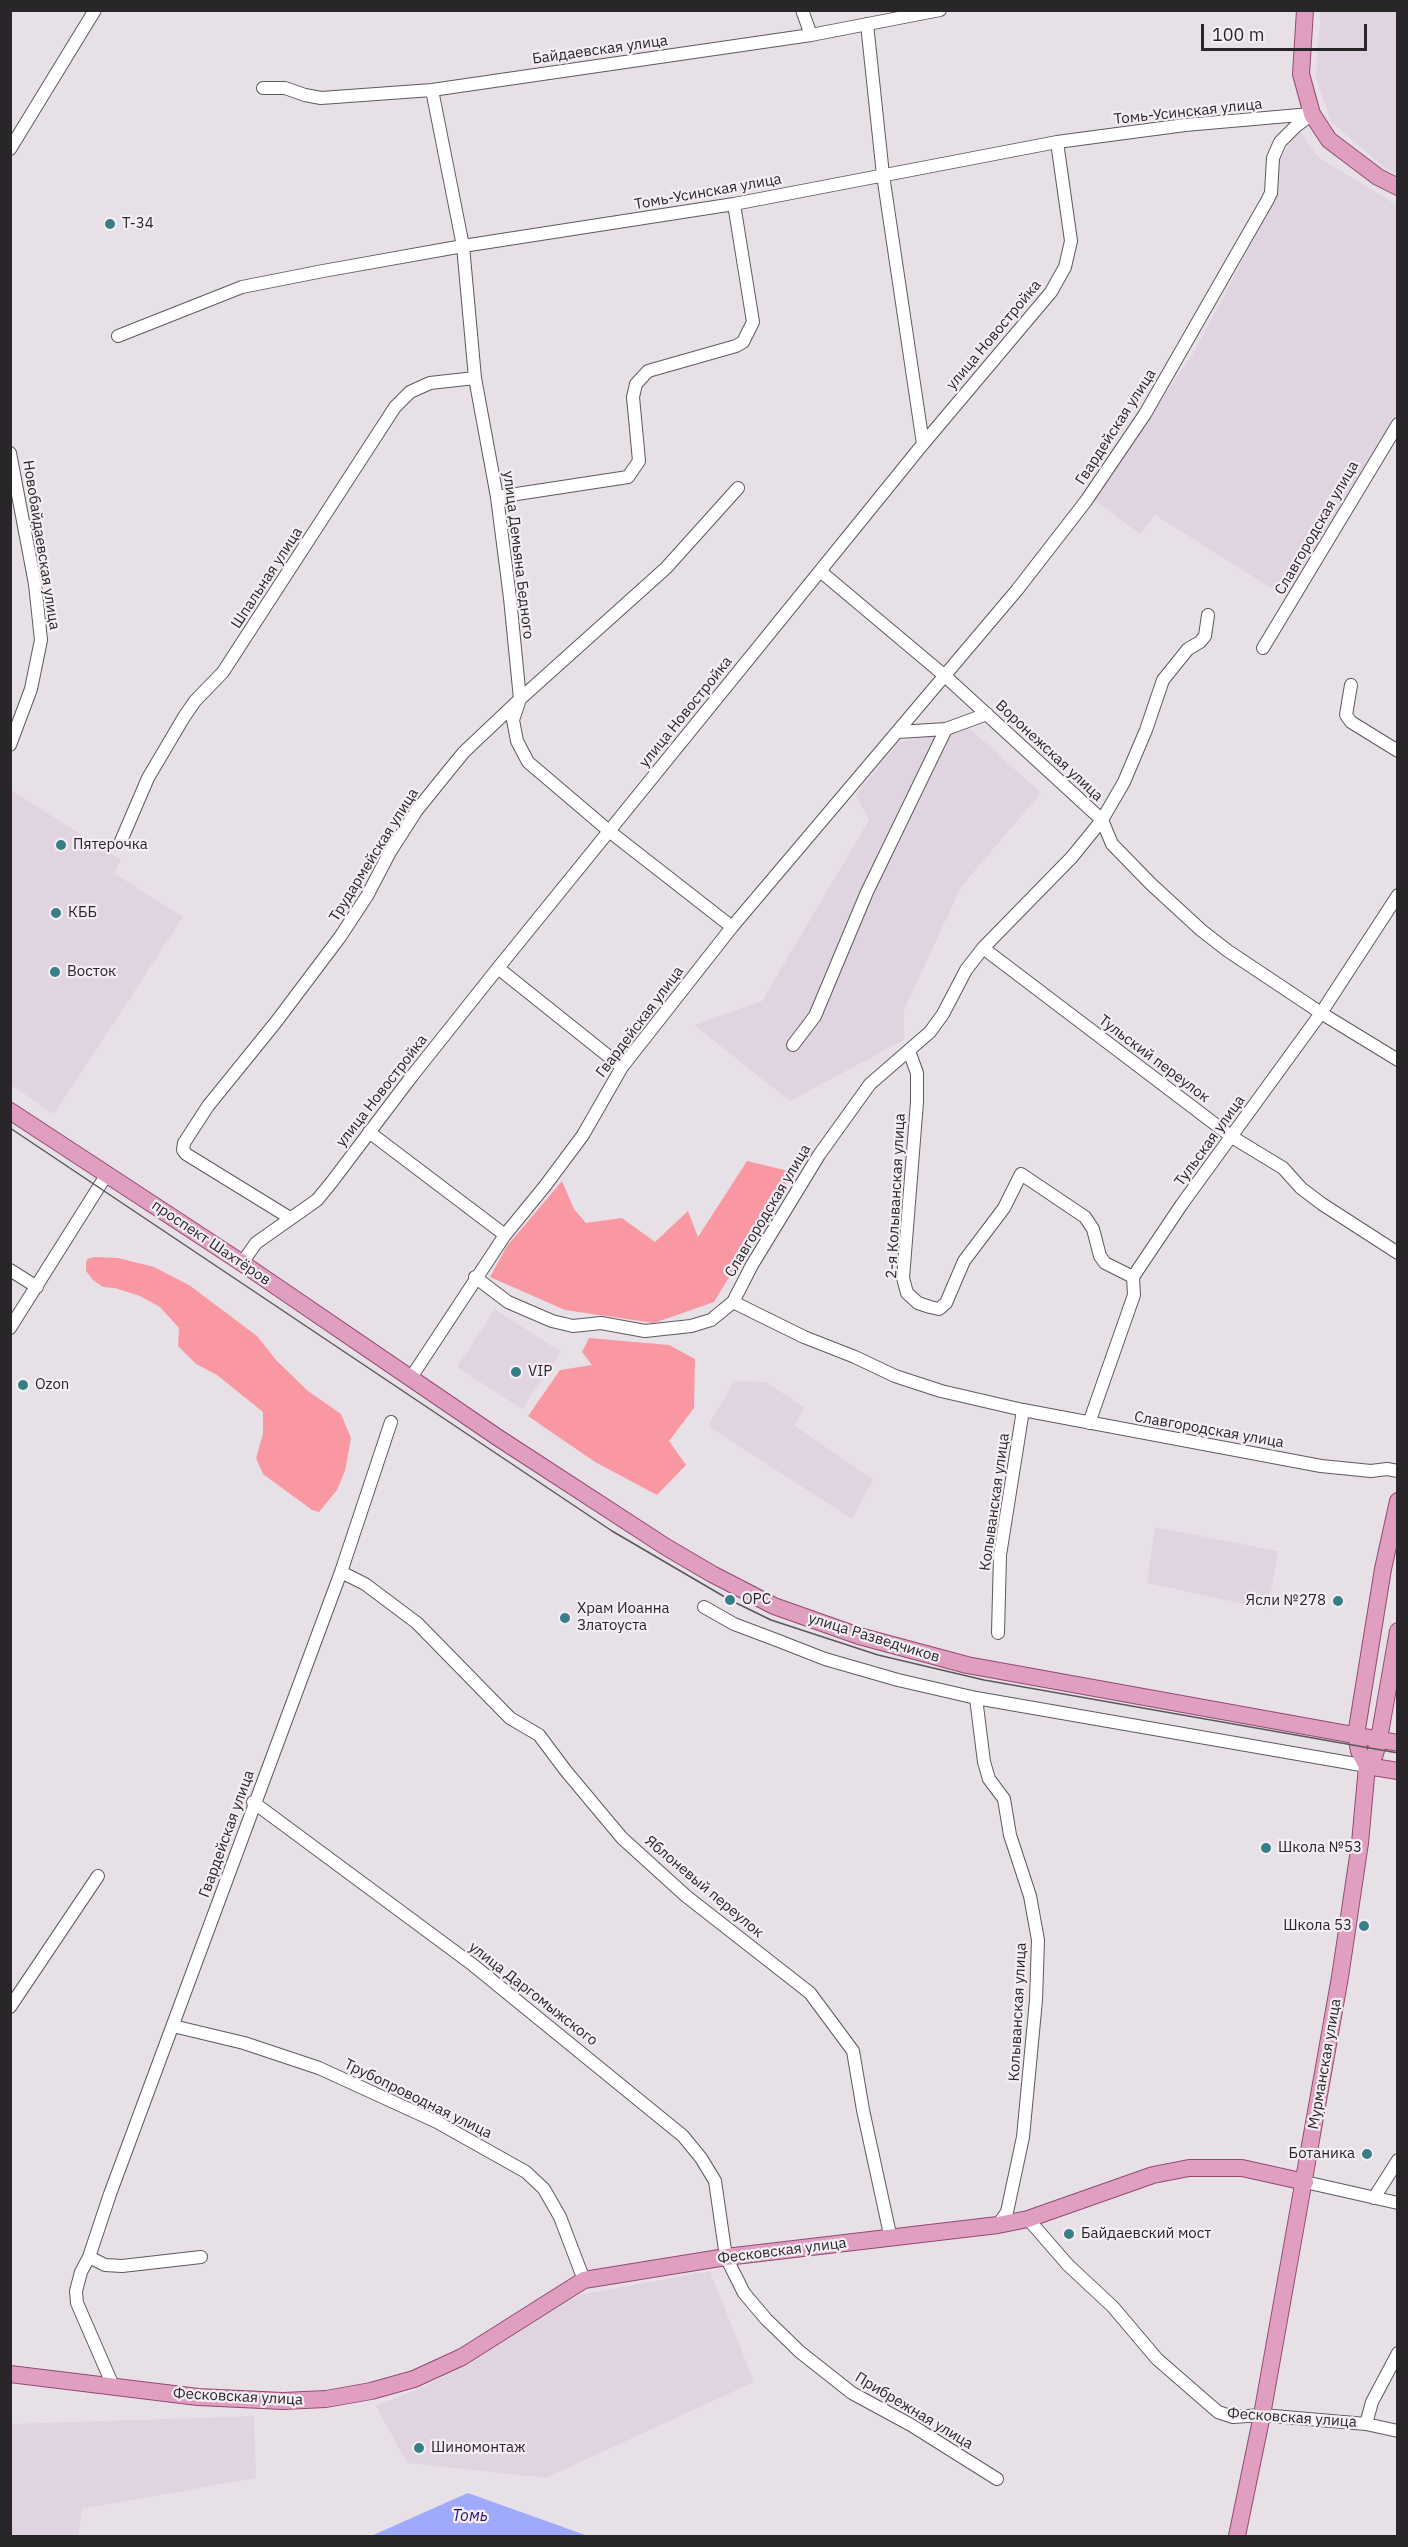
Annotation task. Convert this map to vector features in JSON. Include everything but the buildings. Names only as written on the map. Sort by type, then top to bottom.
[{"type":"main road","points":[[1305,10],[1301,74],[1312,114],[1329,140],[1378,177],[1398,187]]},
{"type":"main road","name":"проспект Шахтёров","points":[[10,1111],[242,1263],[410,1378]]},
{"type":"main road","name":"улица Разведчиков","points":[[410,1378],[666,1546],[749,1593],[815,1622],[909,1651],[967,1665],[1398,1743]]},
{"type":"main road","name":"Мурманская улица","points":[[1367,1766],[1359,1751],[1356,1736],[1383,1569],[1398,1501]]},
{"type":"main road","name":"Мурманская улица","points":[[1237,2536],[1305,2182],[1340,1977],[1360,1843],[1367,1766],[1375,1754],[1379,1739],[1398,1631]]},
{"type":"main road","name":"улица Разведчиков","points":[[1367,1766],[1398,1771]]},
{"type":"main road","points":[[1028,2219],[1127,2183],[1189,2168],[1242,2168],[1305,2182]]},
{"type":"main road","name":"Фесковская улица","points":[[10,2374],[198,2397],[283,2401],[326,2399],[371,2391],[414,2379],[462,2357],[584,2280],[726,2257],[891,2239],[1028,2219]]},
{"type":"street","points":[[10,149],[95,10]]},
{"type":"street","name":"Байдаевская улица","points":[[263,88],[285,88],[305,96],[321,98],[432,90],[811,34],[940,10]]},
{"type":"street","points":[[804,11],[811,34]]},
{"type":"street","points":[[867,24],[883,175],[905,313],[922,444]]},
{"type":"street","name":"улица Демьяна Бедного","points":[[432,90],[463,246],[475,378],[497,496],[520,699],[513,720],[517,741],[528,762],[609,831],[732,927]]},
{"type":"street","name":"Томь-Усинская улица","points":[[118,336],[242,287],[463,246],[734,204],[1057,142],[1185,125],[1312,114]]},
{"type":"street","name":"Гвардейская улица","points":[[410,1378],[505,1235],[583,1135],[622,1067],[732,927],[1017,590],[1086,501],[1145,414],[1267,201],[1271,193],[1273,158],[1280,142],[1312,114]]},
{"type":"street","name":"улица Новостройка","points":[[242,1263],[256,1243],[316,1200],[498,968],[922,444],[1051,292],[1065,267],[1071,241],[1057,142]]},
{"type":"street","points":[[497,496],[628,477],[639,461],[633,397],[636,384],[648,371],[743,342],[753,322],[734,204]]},
{"type":"street","name":"Шпальная улица","points":[[121,841],[148,778],[184,717],[195,701],[223,672],[395,407],[410,392],[430,383],[475,378]]},
{"type":"street","name":"Славгородская улица","points":[[1263,648],[1398,424]]},
{"type":"street","name":"Новобайдаевская улица","points":[[10,453],[35,584],[41,640],[32,689],[10,745]]},
{"type":"street","name":"Трудармейская улица","points":[[290,1218],[186,1154],[183,1150],[184,1143],[208,1106],[276,1022],[340,937],[367,896],[390,852],[417,810],[464,752],[666,568],[738,488]]},
{"type":"street","name":"Воронежская улица","points":[[820,571],[945,676],[1102,820],[1112,844],[1184,915],[1228,951],[1321,1013],[1398,1060]]},
{"type":"street","name":"Славгородская улица","points":[[1208,615],[1205,636],[1188,649],[1163,680],[1133,761],[1102,820],[1072,857],[983,948],[966,970],[943,1014],[930,1032],[870,1084],[843,1119],[752,1265],[733,1302],[785,1329],[895,1376],[941,1391],[1023,1410],[1321,1466],[1398,1471]]},
{"type":"street","points":[[1351,685],[1346,715],[1351,722],[1398,751]]},
{"type":"street","points":[[898,732],[945,729],[987,714]]},
{"type":"street","points":[[793,1045],[815,1016],[867,892],[945,729]]},
{"type":"street","name":"Тульская улица","points":[[1132,1277],[1182,1204],[1321,1013],[1398,895]]},
{"type":"street","name":"Тульский переулок","points":[[983,948],[1232,1137],[1283,1168],[1301,1188],[1322,1204],[1398,1252]]},
{"type":"street","points":[[498,968],[622,1067]]},
{"type":"street","name":"2-я Колыванская улица","points":[[909,1051],[917,1073],[917,1102],[903,1278],[907,1293],[918,1303],[939,1309],[946,1303],[964,1261],[1004,1208],[1021,1174],[1085,1217],[1093,1229],[1100,1256],[1105,1263],[1132,1277]]},
{"type":"street","points":[[369,1132],[505,1235]]},
{"type":"street","points":[[10,1328],[107,1174]]},
{"type":"street","points":[[10,1270],[37,1287]]},
{"type":"street","points":[[476,1277],[508,1302],[552,1321],[573,1326],[601,1323],[645,1331],[691,1326],[711,1320],[733,1302]]},
{"type":"street","points":[[1089,1423],[1134,1295],[1132,1277]]},
{"type":"street","name":"Колыванская улица","points":[[998,1634],[1000,1555],[1023,1410]]},
{"type":"street","name":"Гвардейская улица","points":[[89,2257],[254,1802],[341,1572],[391,1422]]},
{"type":"street","name":"Яблоневый переулок","points":[[341,1572],[365,1584],[417,1623],[510,1718],[539,1735],[622,1838],[686,1896],[810,1993],[853,2051],[863,2110],[891,2239]]},
{"type":"street","name":"улица Разведчиков","points":[[704,1607],[734,1624],[825,1659],[898,1680],[976,1698],[1367,1766]]},
{"type":"street","name":"Колыванская улица","points":[[976,1698],[984,1762],[989,1779],[1005,1799],[1010,1836],[1030,1896],[1038,1940],[1036,2000],[1023,2137],[1006,2212],[998,2225]]},
{"type":"street","name":"улица Даргомыжского","points":[[254,1802],[473,1965],[683,2136],[701,2158],[715,2181],[726,2257]]},
{"type":"street","points":[[10,2007],[98,1876]]},
{"type":"street","name":"Трубопроводная улица","points":[[173,2026],[244,2043],[319,2068],[437,2122],[526,2172],[544,2189],[561,2217],[584,2280]]},
{"type":"street","points":[[1374,2198],[1398,2160]]},
{"type":"street","points":[[1305,2182],[1398,2203]]},
{"type":"street","name":"Фесковская улица","points":[[1028,2219],[1068,2265],[1113,2307],[1156,2359],[1218,2412],[1233,2416],[1262,2415],[1366,2424],[1398,2431]]},
{"type":"street","points":[[114,2388],[77,2303],[76,2291],[81,2272],[89,2257],[105,2265],[122,2266],[201,2257]]},
{"type":"street","name":"Прибрежная улица","points":[[726,2257],[744,2293],[800,2352],[852,2393],[997,2479]]},
{"type":"street","points":[[1366,2424],[1372,2402],[1398,2353]]},
{"type":"shaded area","points":[[1321,10],[1397,11],[1397,175],[1379,163],[1331,122],[1316,78]]},
{"type":"shaded area","points":[[1299,130],[1318,157],[1397,205],[1397,431],[1287,598],[1155,515],[1140,534],[1093,499],[1193,354],[1274,201],[1276,165]]},
{"type":"shaded area","points":[[966,725],[1041,793],[961,887],[904,1010],[904,1040],[790,1101],[694,1025],[762,1001],[869,820],[856,795],[898,743]]},
{"type":"shaded area","points":[[11,790],[121,860],[114,873],[183,917],[54,1114],[11,1085]]},
{"type":"shaded area","points":[[747,1161],[793,1172],[714,1302],[654,1323],[565,1310],[490,1277],[507,1246],[562,1181],[574,1209],[586,1223],[622,1218],[655,1242],[688,1211],[698,1237]]},
{"type":"shaded area","points":[[118,1258],[154,1267],[189,1285],[257,1336],[276,1360],[308,1391],[341,1414],[351,1438],[345,1471],[337,1490],[319,1512],[312,1510],[263,1474],[256,1458],[263,1434],[263,1412],[217,1375],[196,1364],[178,1346],[179,1328],[160,1307],[140,1296],[115,1288],[103,1287],[93,1280],[86,1271],[86,1263],[87,1259]]},
{"type":"shaded area","points":[[495,1309],[561,1352],[522,1409],[457,1367]]},
{"type":"shaded area","points":[[589,1338],[669,1345],[695,1359],[694,1408],[669,1441],[686,1465],[657,1495],[595,1462],[528,1416],[560,1370],[592,1365],[582,1352]]},
{"type":"shaded area","points":[[734,1381],[766,1382],[805,1408],[794,1425],[873,1480],[852,1519],[708,1426]]},
{"type":"shaded area","points":[[1155,1527],[1278,1551],[1268,1609],[1147,1583]]},
{"type":"shaded area","points":[[710,2271],[754,2382],[546,2478],[407,2463],[376,2406],[428,2385],[579,2295]]},
{"type":"shaded area","points":[[254,2416],[256,2478],[82,2509],[78,2536],[11,2536],[11,2424]]},
{"type":"water","name":"Томь","points":[[468,2493],[588,2536],[371,2536]]},
{"type":"tram line","points":[[10,1128],[612,1531],[730,1600],[771,1620],[878,1655],[984,1680],[1398,1753]]},
{"type":"place","name":"T-34","points":[[110,224]]},
{"type":"place","name":"Пятерочка","points":[[61,845]]},
{"type":"place","name":"КББ","points":[[56,913]]},
{"type":"place","name":"Восток","points":[[55,972]]},
{"type":"place","name":"VIP","points":[[516,1372]]},
{"type":"place","name":"Ozon","points":[[23,1385]]},
{"type":"place","name":"ОРС","points":[[730,1600]]},
{"type":"place","name":"Ясли №278","points":[[1338,1601]]},
{"type":"place","name":"Храм Иоанна Златоуста","points":[[565,1618]]},
{"type":"place","name":"Школа №53","points":[[1266,1848]]},
{"type":"place","name":"Школа 53","points":[[1364,1926]]},
{"type":"place","name":"Ботаника","points":[[1367,2154]]},
{"type":"place","name":"Байдаевский мост","points":[[1069,2234]]},
{"type":"place","name":"Шиномонтаж","points":[[419,2448]]}]
